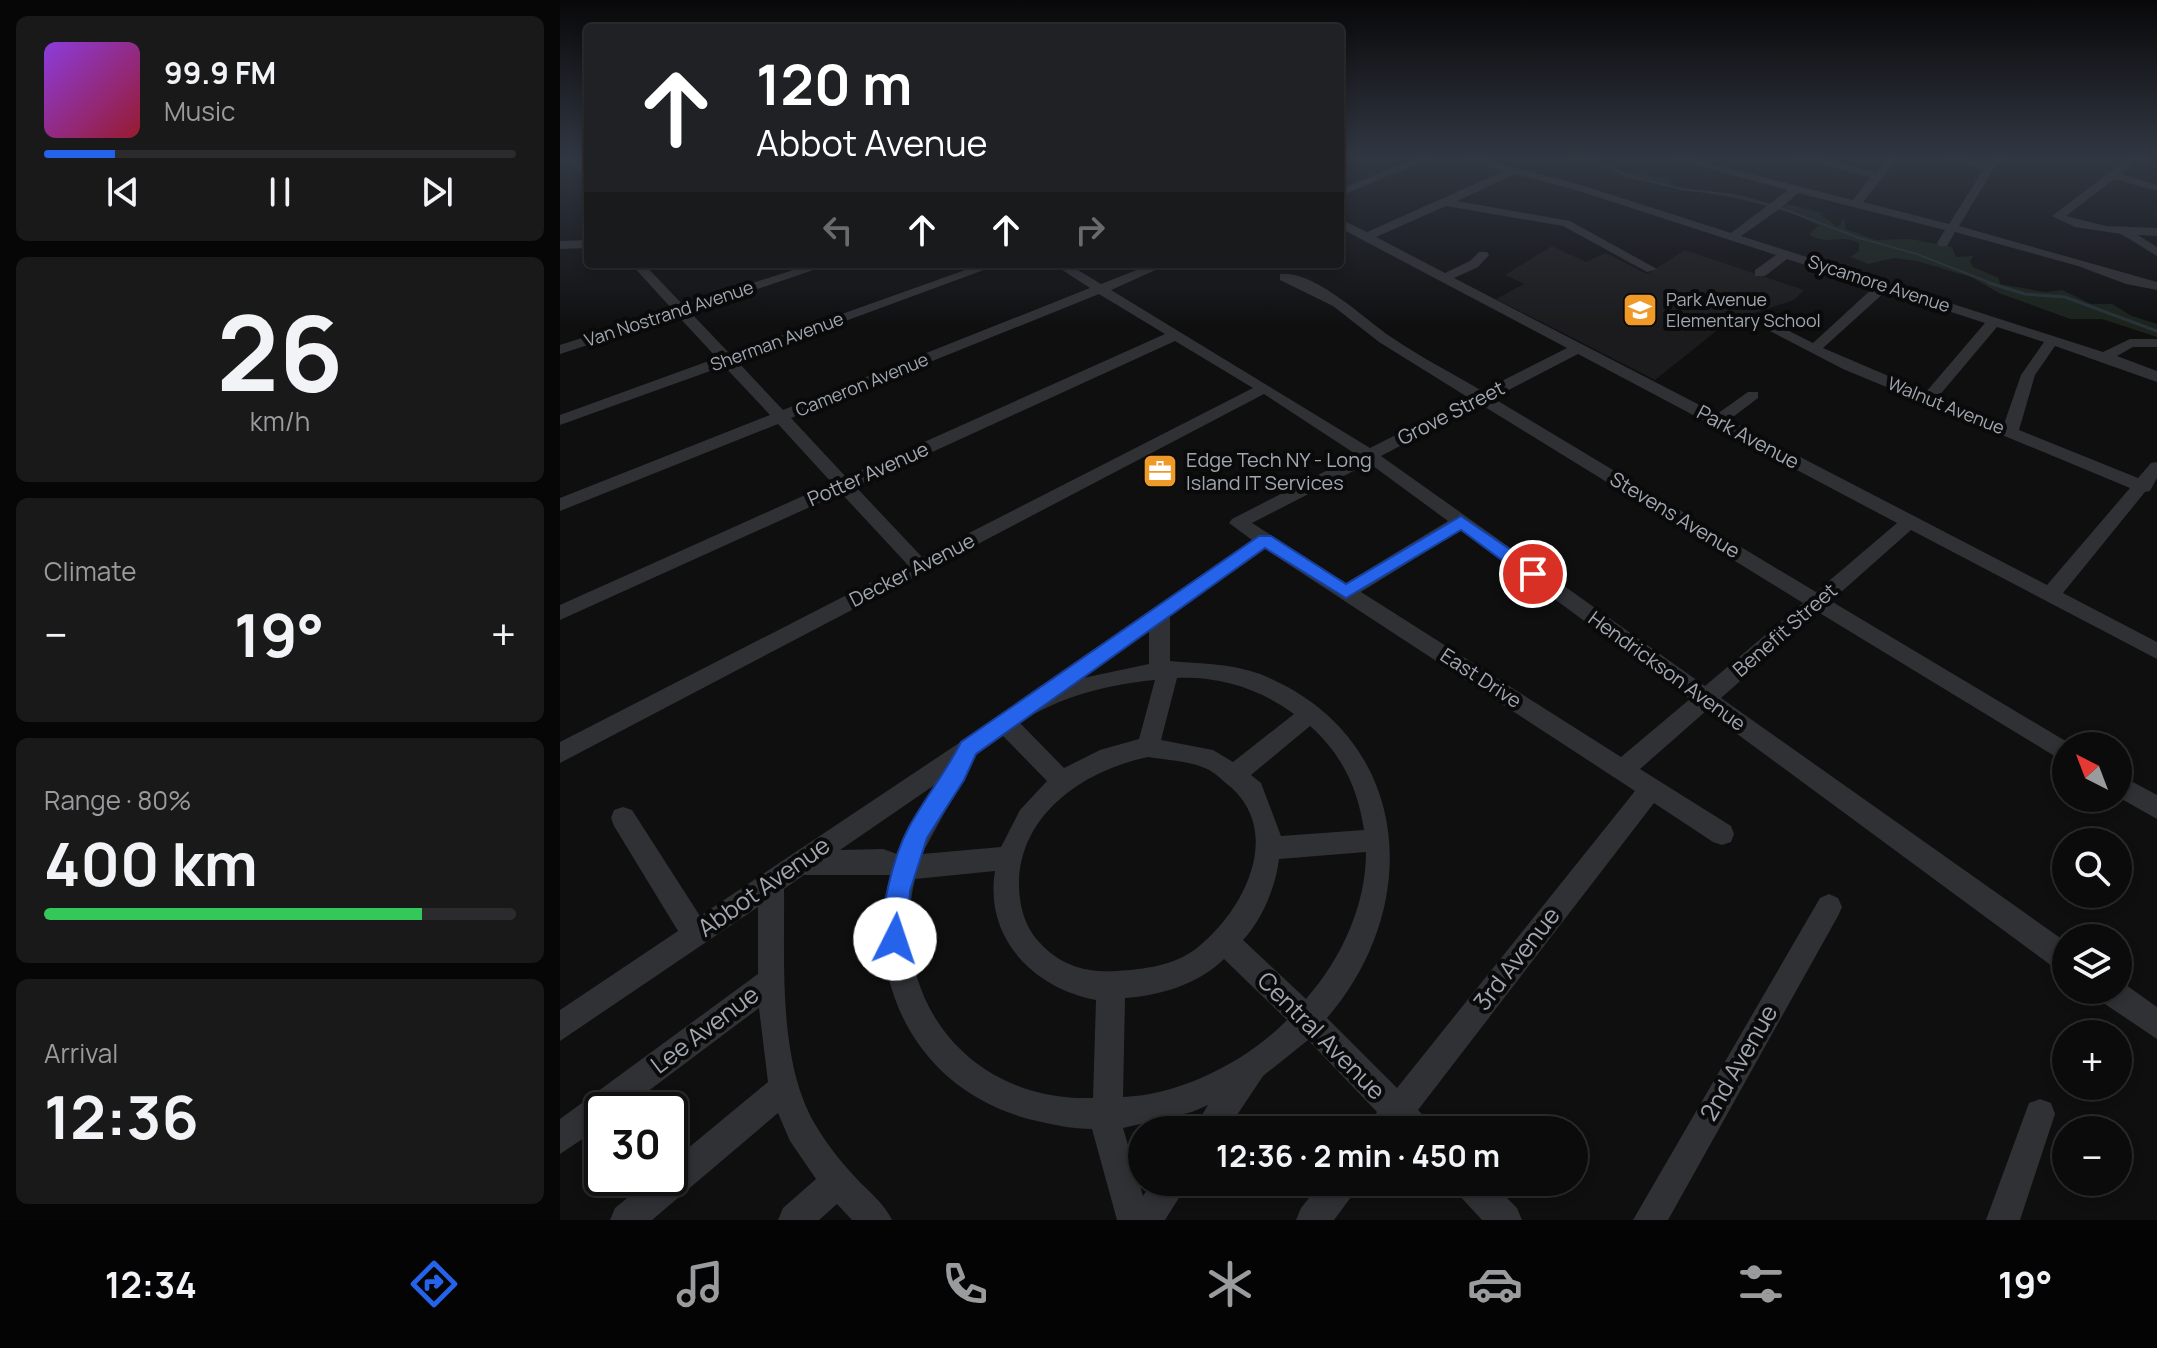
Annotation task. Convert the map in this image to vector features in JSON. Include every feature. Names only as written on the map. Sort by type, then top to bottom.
[{"type":"street","points":[[1366,237],[1418,214]]},
{"type":"street","points":[[1514,214],[1566,223],[1651,269]]},
{"type":"street","name":"Sycamore Avenue","points":[[1660,214],[2104,357],[2157,377]]},
{"type":"street","points":[[1732,237],[1765,214]]},
{"type":"street","points":[[1895,214],[2157,286]]},
{"type":"street","points":[[1943,243],[1961,214]]},
{"type":"street","points":[[2060,214],[2060,218],[2125,232],[2157,232]]},
{"type":"street","name":"Park Avenue","points":[[1344,225],[2157,651]]},
{"type":"street","points":[[2125,232],[2157,252]]},
{"type":"street","points":[[560,245],[584,244]]},
{"type":"street","points":[[1760,273],[1785,254]]},
{"type":"street","points":[[1443,278],[1474,264],[1483,255]]},
{"type":"street","points":[[641,268],[920,566]]},
{"type":"street","name":"Van Nostrand Avenue","points":[[560,350],[807,268]]},
{"type":"street","name":"Sherman Avenue","points":[[560,420],[983,268]]},
{"type":"street","name":"Hendrickson Avenue","points":[[1066,268],[1369,455],[2052,949]]},
{"type":"street","name":"Cameron Avenue","points":[[560,505],[1153,268]]},
{"type":"street","name":"Stevens Avenue","points":[[1285,277],[1316,292],[1363,321],[1384,339],[2052,744]]},
{"type":"street","points":[[1814,349],[1883,286]]},
{"type":"street","name":"Walnut Avenue","points":[[1752,318],[1848,366],[2144,487]]},
{"type":"street","points":[[1928,399],[1994,321]]},
{"type":"street","name":"Potter Avenue","points":[[560,613],[1176,335]]},
{"type":"street","points":[[2010,432],[2028,375],[2052,340]]},
{"type":"street","points":[[2104,357],[2130,343],[2157,343]]},
{"type":"street","name":"Grove Street","points":[[1238,523],[1578,348]]},
{"type":"street","name":"Decker Avenue","points":[[560,753],[1264,388]]},
{"type":"street","points":[[1717,421],[1753,395]]},
{"type":"street","points":[[2050,595],[2144,487],[2157,467]]},
{"type":"street","points":[[1346,592],[1461,522]]},
{"type":"street","name":"Benefit Street","points":[[1624,769],[1909,522]]},
{"type":"street","name":"East Drive","points":[[1238,523],[1722,834]]},
{"type":"street","points":[[1034,702],[1265,540]]},
{"type":"street","points":[[1148,747],[1164,669],[1160,613]]},
{"type":"street","points":[[968,748],[956,774],[917,834],[904,868],[895,915],[898,963],[912,1009],[939,1050],[979,1083],[1002,1095],[1056,1111],[1107,1115],[1173,1103],[1201,1093],[1253,1066],[1308,1020],[1328,995],[1359,943],[1375,890],[1378,840],[1372,803],[1358,769],[1332,731],[1285,694],[1250,680],[1212,671],[1164,669],[1120,675],[1034,702]]},
{"type":"street","name":"Abbot Avenue","points":[[560,1027],[1034,702]]},
{"type":"street","points":[[1236,773],[1311,713]]},
{"type":"street","points":[[1004,722],[1062,781]]},
{"type":"street","points":[[1148,747],[1202,754],[1218,760],[1236,773],[1251,789],[1264,812],[1270,848],[1262,887],[1241,925],[1225,942],[1191,967],[1172,976],[1131,987],[1085,984],[1061,976],[1040,962],[1024,945],[1013,926],[1007,904],[1006,881],[1010,858],[1030,816],[1062,781],[1102,758],[1148,747]]},
{"type":"street","name":"3rd Avenue","points":[[1405,1116],[1651,789]]},
{"type":"street","points":[[2132,793],[2157,808]]},
{"type":"street","points":[[623,818],[696,935]]},
{"type":"street","points":[[1270,848],[1378,840]]},
{"type":"street","points":[[799,863],[883,861],[904,868],[1010,858]]},
{"type":"street","points":[[771,882],[774,1029],[786,1087],[800,1129],[836,1183],[875,1220]]},
{"type":"street","name":"2nd Avenue","points":[[1650,1220],[1829,907]]},
{"type":"street","name":"Central Avenue","points":[[1225,942],[1308,1020],[1392,1116]]},
{"type":"street","name":"Lee Avenue","points":[[560,1138],[773,980]]},
{"type":"street","points":[[1111,987],[1107,1115],[1113,1157],[1134,1220]]},
{"type":"street","points":[[2128,1004],[2157,1025]]},
{"type":"street","points":[[1219,1116],[1253,1066]]},
{"type":"street","points":[[627,1220],[786,1087]]},
{"type":"street","points":[[2003,1220],[2040,1114]]},
{"type":"street","points":[[795,1220],[836,1183]]},
{"type":"street","points":[[1145,1220],[1163,1196]]},
{"type":"street","points":[[1313,1220],[1332,1196]]},
{"type":"street","points":[[1482,1196],[1505,1220]]},
{"type":"shaded area","points":[[1791,214],[1827,214],[1819,214],[1838,227],[1844,218],[1846,229],[1875,240],[1911,239],[1952,247],[1956,257],[1973,256],[1970,261],[1973,267],[1999,278],[2000,284],[2045,292],[2062,290],[2091,304],[2112,304],[2132,316],[2157,324],[2157,337],[2102,319],[2070,319],[1999,293],[1971,277],[1917,261],[1894,258],[1868,264],[1851,257],[1859,251],[1859,243],[1846,239],[1815,238],[1809,234],[1819,225]]},
{"type":"shaded area","name":"Park Avenue Elementary School","points":[[1552,246],[1586,262],[1606,253],[1647,274],[1685,250],[1804,290],[1794,300],[1729,321],[1655,380],[1496,299],[1524,284],[1505,275]]},
{"type":"waterway","points":[[1796,214],[1859,238],[1917,254],[1996,285]]},
{"type":"waterway","points":[[1989,283],[2025,294],[2065,297],[2157,331]]},
{"type":"place","name":"Park Avenue Elementary School","points":[[1640,310]]},
{"type":"place","name":"Edge Tech NY - Long Island IT Services","points":[[1160,471]]},
{"type":"route","points":[[895,939],[895,915],[904,868],[917,834],[956,774],[968,748],[1265,540],[1346,592],[1461,522],[1533,574]]}]
